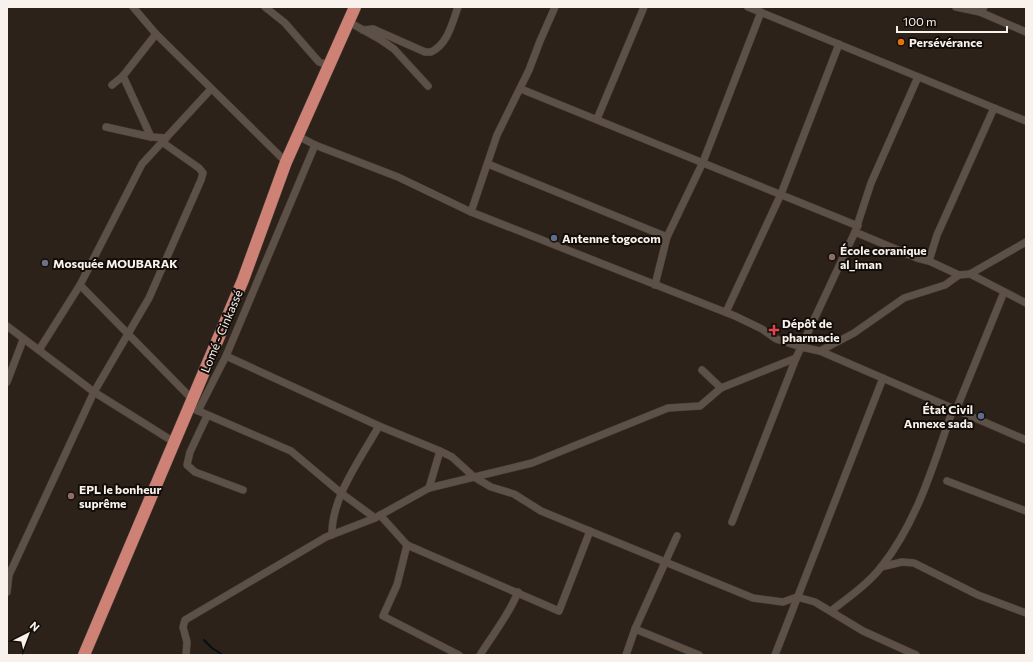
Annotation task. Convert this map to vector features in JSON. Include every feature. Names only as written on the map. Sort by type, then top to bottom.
[{"type":"highway","name":"Lomé - Cinkassé","points":[[84,655],[174,442],[193,406],[243,280],[286,162],[331,66],[355,7]]},
{"type":"street","points":[[133,7],[156,34],[286,162]]},
{"type":"street","points":[[265,7],[285,23],[319,62],[331,66]]},
{"type":"street","points":[[363,30],[373,29],[425,52],[431,52],[442,44],[458,7]]},
{"type":"street","points":[[471,212],[497,135],[520,89],[555,7]]},
{"type":"street","points":[[597,119],[644,7]]},
{"type":"street","points":[[748,7],[1026,121]]},
{"type":"street","points":[[956,7],[982,10],[1026,32]]},
{"type":"street","points":[[655,285],[667,237],[703,162],[761,12]]},
{"type":"street","points":[[349,22],[394,49],[428,86]]},
{"type":"street","points":[[112,84],[123,76],[156,34]]},
{"type":"street","points":[[726,312],[760,234],[780,194],[839,44]]},
{"type":"street","points":[[123,76],[150,137]]},
{"type":"street","points":[[732,522],[796,358],[857,229],[871,183],[918,77]]},
{"type":"street","points":[[39,350],[80,285],[142,164],[211,89]]},
{"type":"street","points":[[520,89],[780,194],[917,258],[929,261],[959,275]]},
{"type":"street","points":[[929,261],[937,235],[994,108]]},
{"type":"street","points":[[7,592],[9,575],[94,392],[112,358],[128,336],[149,298],[201,180],[202,173],[199,168],[164,140],[106,127]]},
{"type":"street","points":[[298,136],[315,145],[398,177],[471,212],[726,312],[762,329],[776,339],[820,351],[1026,440]]},
{"type":"street","points":[[193,406],[226,356],[315,145]]},
{"type":"street","points":[[488,164],[667,237]]},
{"type":"street","points":[[820,351],[854,333],[904,298],[944,285],[959,275],[970,274],[1026,242]]},
{"type":"street","points":[[970,274],[1026,303]]},
{"type":"street","points":[[243,280],[253,292]]},
{"type":"street","points":[[80,285],[193,406],[207,416],[291,451],[341,493],[378,517],[407,544],[559,611],[590,531]]},
{"type":"street","points":[[832,611],[860,588],[881,567],[913,517],[1004,292]]},
{"type":"street","points":[[7,326],[23,340],[39,350],[94,392],[174,442]]},
{"type":"street","points":[[7,382],[23,340]]},
{"type":"street","points":[[226,356],[379,426],[440,451],[458,462],[474,477],[491,487],[514,494],[541,511],[753,598],[783,602],[797,597],[815,602],[863,631],[916,655]]},
{"type":"street","points":[[186,655],[187,642],[182,627],[185,620],[285,560],[332,535],[378,517],[429,488],[532,463],[668,408],[700,406],[721,388],[796,358]]},
{"type":"street","points":[[702,370],[721,388]]},
{"type":"street","points":[[775,655],[883,378]]},
{"type":"street","points":[[207,416],[190,452],[187,465],[195,472],[243,490]]},
{"type":"street","points":[[332,535],[331,521],[341,493],[379,426]]},
{"type":"street","points":[[429,488],[440,451]]},
{"type":"street","points":[[946,481],[1026,511]]},
{"type":"street","points":[[626,655],[635,629],[677,536]]},
{"type":"street","points":[[407,544],[396,584],[383,616],[459,655]]},
{"type":"street","points":[[881,567],[902,562],[914,563],[978,595],[1026,613]]},
{"type":"street","points":[[480,655],[497,628],[510,612],[518,592]]},
{"type":"street","points":[[635,629],[699,655]]},
{"type":"waterway","points":[[204,640],[212,648],[223,655]]},
{"type":"place","name":"Persévérance","points":[[901,42]]},
{"type":"place","name":"Antenne togocom","points":[[554,238]]},
{"type":"place","name":"École coranique al_iman","points":[[832,257]]},
{"type":"place","name":"Mosquée MOUBARAK","points":[[45,263]]},
{"type":"place","name":"Dépôt de pharmacie","points":[[774,330]]},
{"type":"place","name":"État Civil Annexe sada","points":[[981,416]]},
{"type":"place","name":"EPL le bonheur suprême","points":[[71,496]]}]
